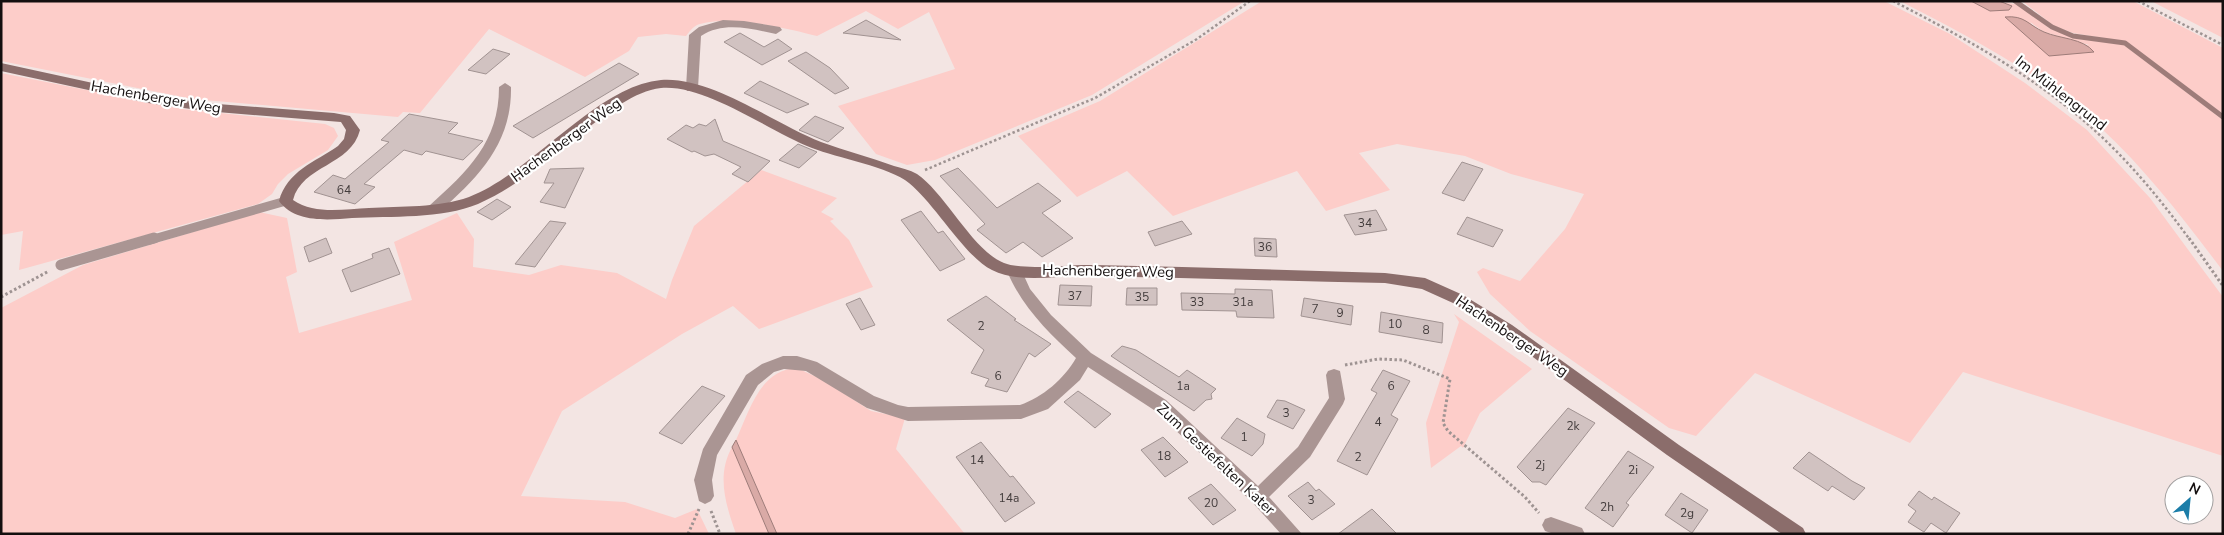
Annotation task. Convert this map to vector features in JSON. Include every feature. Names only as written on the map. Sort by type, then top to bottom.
[{"type":"street","points":[[692,88],[695,35],[706,26],[729,24],[776,30]]},
{"type":"street","name":"Hachenberger Weg","points":[[1,67],[148,98],[205,107],[334,116],[349,122],[353,130],[350,141],[335,154],[296,180],[286,191],[286,201],[293,208],[308,213],[326,215],[434,209],[472,201],[508,182],[607,107],[639,90],[661,84],[692,88],[716,96],[816,145],[866,160],[911,177],[938,203],[977,250],[996,266],[1015,271],[1083,270],[1385,278],[1425,284],[1458,299],[1506,329],[1673,450],[1797,534]]},
{"type":"street","points":[[434,209],[466,181],[496,140],[504,116],[505,87]]},
{"type":"street","name":"Zum Gestiefelten Kater","points":[[1015,271],[1023,291],[1045,319],[1085,357],[1160,405],[1258,497],[1293,534]]},
{"type":"street","points":[[706,496],[703,480],[709,454],[752,380],[762,370],[775,364],[793,361],[811,366],[867,401],[894,412],[908,414],[1021,412],[1042,404],[1074,376],[1085,357]]},
{"type":"street","points":[[1258,497],[1304,452],[1333,407],[1337,399],[1334,375]]},
{"type":"street","points":[[1550,525],[1576,534]]},
{"type":"lane","points":[[61,265],[286,201]]},
{"type":"path","points":[[911,177],[1095,98],[1197,39],[1250,1]]},
{"type":"path","name":"Im Mühlengrund","points":[[1893,1],[1962,37],[2033,82],[2092,128],[2159,197],[2223,286]]},
{"type":"path","points":[[2138,1],[2223,45]]},
{"type":"path","points":[[1,297],[61,265]]},
{"type":"path","points":[[1334,375],[1341,366],[1364,360],[1390,360],[1410,362],[1450,379],[1443,423],[1448,431],[1525,497],[1550,525]]},
{"type":"path","points":[[688,534],[706,496]]},
{"type":"path","points":[[706,496],[720,534]]},
{"type":"shaded area","points":[[1,1],[1245,1],[1092,95],[935,160],[907,165],[876,154],[838,106],[955,69],[929,12],[898,29],[866,11],[817,36],[757,23],[709,22],[697,25],[686,36],[666,34],[638,37],[629,51],[585,77],[489,29],[420,113],[403,112],[398,117],[193,99],[1,61]]},
{"type":"shaded area","points":[[1262,1],[1884,1],[1950,34],[2025,83],[2087,130],[2150,198],[2223,297],[2223,456],[1963,372],[1910,443],[1755,373],[1696,436],[1669,428],[1530,331],[1490,294],[1477,272],[1483,268],[1520,281],[1565,229],[1584,194],[1511,174],[1465,156],[1397,144],[1359,153],[1390,190],[1326,211],[1297,171],[1173,216],[1127,171],[1077,197],[1018,136],[1100,101]]},
{"type":"shaded area","points":[[1900,1],[1971,1],[1990,11],[2007,3],[1999,1],[2020,5],[2049,28],[2073,38],[2124,45],[2223,120],[2223,271],[2180,215],[2119,145],[2079,109],[2031,74],[2005,58]],"holes":[[[2030,22],[2044,32],[2089,45],[2049,56]]]},
{"type":"shaded area","points":[[1971,1],[1999,1],[2012,6],[2009,10],[1990,11]]},
{"type":"shaded area","points":[[2022,1],[2133,1],[2223,48],[2223,114],[2127,42],[2073,33],[2054,26]]},
{"type":"shaded area","points":[[2151,1],[2223,1],[2223,38]]},
{"type":"shaded area","points":[[2005,17],[2022,19],[2044,32],[2078,41],[2094,52],[2049,56]]},
{"type":"shaded area","points":[[1,73],[182,109],[325,124],[334,128],[338,136],[328,150],[288,174],[278,184],[272,194],[258,204],[19,270],[23,231],[1,235]]},
{"type":"shaded area","points":[[761,170],[837,198],[821,212],[834,219],[830,221],[849,240],[873,287],[759,329],[733,306],[682,334],[562,411],[521,496],[625,502],[675,518],[697,509],[709,534],[1,534],[1,308],[83,265],[259,212],[287,218],[297,272],[286,277],[299,333],[412,300],[394,242],[457,213],[474,239],[473,267],[529,275],[561,265],[617,273],[666,299],[694,226]]},
{"type":"shaded area","points":[[1454,314],[1532,369],[1480,413],[1463,448],[1461,446],[1431,468],[1426,423],[1459,322]]},
{"type":"shaded area","points":[[797,368],[823,380],[871,411],[905,418],[896,449],[965,534],[777,534],[736,440],[751,405],[765,384],[784,370]]},
{"type":"shaded area","points":[[736,440],[777,534],[769,534],[732,447]]},
{"type":"shaded area","points":[[732,447],[769,534],[736,534],[724,491],[724,469]]},
{"type":"building","points":[[866,20],[901,40],[843,33]]},
{"type":"building","points":[[740,33],[764,47],[778,39],[792,49],[762,65],[724,42]]},
{"type":"building","points":[[493,49],[510,54],[486,74],[468,70]]},
{"type":"building","points":[[806,52],[830,68],[849,88],[835,94],[788,61]]},
{"type":"building","points":[[619,63],[639,74],[533,138],[513,126]]},
{"type":"building","points":[[760,81],[809,104],[787,113],[744,93]]},
{"type":"building","points":[[409,114],[458,123],[448,133],[483,141],[463,160],[426,151],[422,155],[404,150],[364,184],[375,187],[355,204],[314,192],[333,175],[345,179],[389,142],[381,140]]},
{"type":"building","points":[[815,116],[844,128],[828,142],[799,130]]},
{"type":"building","points":[[715,119],[723,141],[770,161],[748,182],[732,174],[741,167],[714,154],[705,156],[694,151],[692,152],[667,139],[686,125],[693,128],[699,124],[706,126]]},
{"type":"building","points":[[798,144],[817,152],[799,168],[779,160]]},
{"type":"building","points":[[1462,162],[1483,169],[1464,201],[1442,193]]},
{"type":"building","points":[[584,168],[565,208],[540,202],[554,183],[544,183],[550,169]]},
{"type":"building","points":[[958,168],[997,208],[1038,183],[1061,201],[1042,213],[1073,238],[1042,257],[1023,242],[1006,253],[977,230],[985,224],[940,176]]},
{"type":"building","points":[[497,199],[511,207],[492,220],[477,212]]},
{"type":"building","points":[[1376,210],[1387,230],[1355,235],[1344,215]]},
{"type":"building","points":[[921,211],[938,233],[943,231],[965,259],[940,271],[901,220]]},
{"type":"building","points":[[1467,217],[1503,230],[1493,247],[1457,234]]},
{"type":"building","points":[[550,221],[566,223],[535,267],[515,264]]},
{"type":"building","points":[[1182,221],[1192,234],[1155,246],[1148,232]]},
{"type":"building","points":[[326,238],[332,253],[309,262],[304,247]]},
{"type":"building","points":[[1254,238],[1276,239],[1277,257],[1255,256]]},
{"type":"building","points":[[389,248],[400,274],[351,292],[342,270],[373,258],[372,254]]},
{"type":"building","points":[[1060,285],[1092,286],[1091,306],[1058,305]]},
{"type":"building","points":[[1127,288],[1157,288],[1157,305],[1126,305]]},
{"type":"building","points":[[1235,289],[1272,290],[1274,318],[1237,317],[1236,311],[1182,310],[1181,293],[1235,294]]},
{"type":"building","points":[[986,296],[1016,319],[1014,320],[1051,344],[1035,357],[1029,353],[1007,392],[985,386],[989,379],[971,373],[984,350],[947,320]]},
{"type":"building","points":[[860,298],[875,325],[861,330],[846,304]]},
{"type":"building","points":[[1304,298],[1353,306],[1351,325],[1301,316]]},
{"type":"building","points":[[1381,312],[1443,323],[1442,343],[1379,332]]},
{"type":"building","points":[[1122,346],[1136,350],[1179,377],[1187,370],[1216,389],[1211,394],[1212,399],[1206,400],[1194,411],[1111,356]]},
{"type":"building","points":[[1383,370],[1410,381],[1391,415],[1398,419],[1367,475],[1337,461],[1377,393],[1371,390]]},
{"type":"building","points":[[702,386],[725,396],[682,444],[659,433]]},
{"type":"building","points":[[1078,391],[1111,414],[1095,428],[1064,402]]},
{"type":"building","points":[[1277,400],[1285,401],[1305,410],[1293,429],[1267,417]]},
{"type":"building","points":[[1568,408],[1595,423],[1546,485],[1540,482],[1532,482],[1517,467]]},
{"type":"building","points":[[1237,418],[1265,434],[1263,444],[1252,456],[1221,438]]},
{"type":"building","points":[[1163,437],[1188,462],[1165,477],[1141,450]]},
{"type":"building","points":[[981,442],[1035,503],[1005,522],[956,457]]},
{"type":"building","points":[[1628,451],[1654,467],[1626,503],[1629,505],[1613,527],[1585,508]]},
{"type":"building","points":[[1809,452],[1865,488],[1854,500],[1832,486],[1828,491],[1793,468]]},
{"type":"building","points":[[1308,482],[1316,491],[1319,489],[1335,504],[1312,520],[1288,496]]},
{"type":"building","points":[[1211,484],[1236,510],[1213,525],[1188,498]]},
{"type":"building","points":[[1919,491],[1932,500],[1934,497],[1960,513],[1946,533],[1931,523],[1924,532],[1908,522],[1916,511],[1908,505]]},
{"type":"building","points":[[1681,493],[1708,510],[1692,533],[1665,515]]},
{"type":"building","points":[[1372,509],[1397,534],[1338,534]]},
{"type":"waterway","points":[[2015,1],[2052,27],[2073,36],[2125,43],[2223,117]]}]
